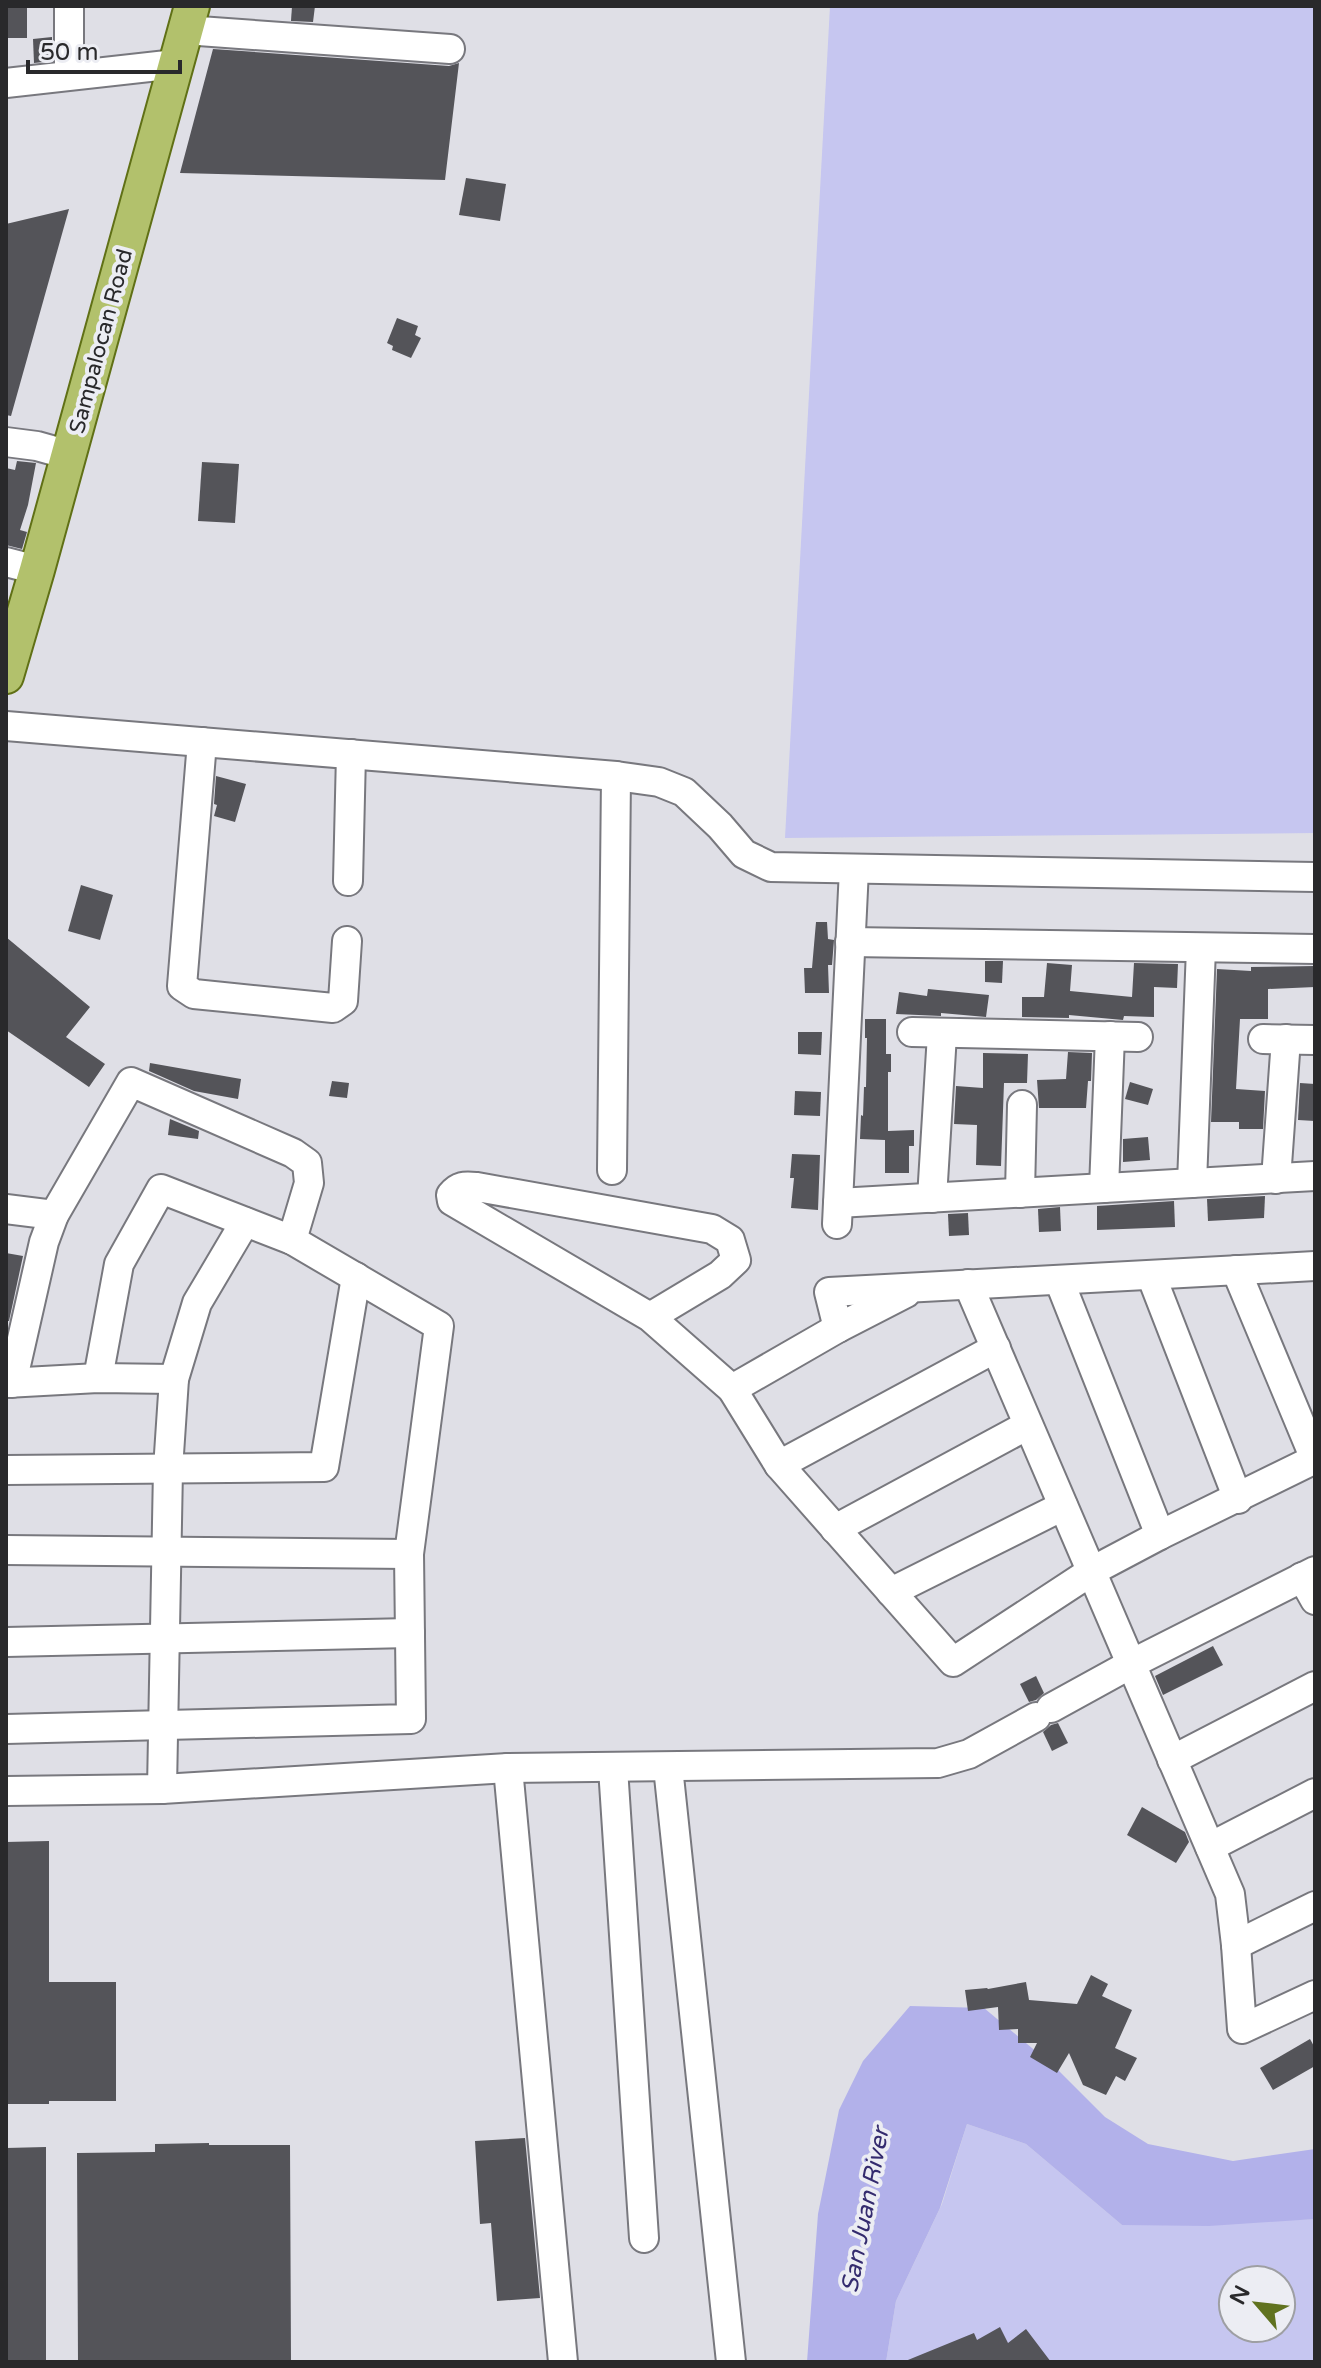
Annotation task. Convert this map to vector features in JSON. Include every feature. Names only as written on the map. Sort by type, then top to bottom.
[{"type":"main road","name":"Sampalocan Road","points":[[6,676],[22,566],[69,455],[188,18]]},
{"type":"street","points":[[69,6],[69,75]]},
{"type":"street","points":[[188,18],[450,49]]},
{"type":"street","points":[[6,83],[176,64]]},
{"type":"street","points":[[6,442],[69,455]]},
{"type":"street","points":[[6,726],[659,782],[684,792],[744,854],[771,867],[1315,877]]},
{"type":"street","points":[[202,742],[182,986],[194,994],[333,1008],[343,1001],[347,941]]},
{"type":"street","points":[[348,881],[351,754]]},
{"type":"street","points":[[612,1170],[616,776]]},
{"type":"street","points":[[854,869],[837,1214],[932,1198],[1315,1176]]},
{"type":"street","points":[[850,942],[1315,949]]},
{"type":"street","points":[[1192,1183],[1201,948]]},
{"type":"street","points":[[912,1032],[1124,1037],[1104,1188]]},
{"type":"street","points":[[932,1198],[942,1034]]},
{"type":"street","points":[[1276,1179],[1274,1039],[1315,1040]]},
{"type":"street","points":[[174,1379],[98,1378],[9,1383],[44,1242],[54,1215],[131,1082],[293,1153],[307,1163],[309,1183],[292,1240]]},
{"type":"street","points":[[1020,1193],[1022,1105]]},
{"type":"street","points":[[650,1317],[720,1275],[736,1260],[730,1240],[712,1229],[477,1187],[463,1186],[451,1195],[452,1201],[650,1317],[732,1389],[779,1465],[953,1662],[1092,1571],[1315,1459],[1236,1270]]},
{"type":"street","points":[[6,1729],[411,1719],[409,1554],[439,1326],[292,1240],[161,1189],[119,1264],[98,1378]]},
{"type":"street","points":[[6,1209],[54,1215]]},
{"type":"street","points":[[162,1789],[168,1469],[174,1379],[197,1303],[245,1222]]},
{"type":"street","points":[[732,1389],[838,1328],[829,1292],[1315,1266]]},
{"type":"street","points":[[1151,1275],[1238,1499]]},
{"type":"street","points":[[6,1470],[324,1467],[356,1277]]},
{"type":"street","points":[[1059,1280],[1160,1535]]},
{"type":"street","points":[[968,1284],[1230,1894],[1242,2029],[1315,1995]]},
{"type":"street","points":[[779,1465],[996,1348]]},
{"type":"street","points":[[835,1529],[1028,1425]]},
{"type":"street","points":[[891,1592],[1063,1506]]},
{"type":"street","points":[[6,1550],[409,1554]]},
{"type":"street","points":[[6,1791],[162,1789],[508,1768],[938,1763],[969,1754],[1131,1664],[1311,1583]]},
{"type":"street","points":[[6,1642],[410,1633]]},
{"type":"street","points":[[1172,1760],[1315,1686]]},
{"type":"street","points":[[668,1767],[731,2362]]},
{"type":"street","points":[[508,1768],[563,2362]]},
{"type":"street","points":[[613,1768],[644,2238]]},
{"type":"street","points":[[1210,1847],[1315,1793]]},
{"type":"street","points":[[1236,1945],[1315,1906]]},
{"type":"shaded area","points":[[830,6],[1315,6],[1315,833],[785,838]]},
{"type":"shaded area","points":[[967,2124],[1026,2144],[1122,2225],[1315,2219],[1315,2362],[886,2362],[896,2301],[942,2204]]},
{"type":"water","name":"San Juan River","points":[[910,2006],[984,2008],[1056,2068],[1105,2117],[1148,2144],[1233,2161],[1315,2149],[1315,2219],[1209,2226],[1122,2225],[1026,2144],[967,2124],[940,2208],[896,2301],[886,2362],[807,2362],[818,2214],[839,2110],[863,2061]]},
{"type":"building","points":[[6,6],[27,6],[27,38],[6,38]]},
{"type":"building","points":[[292,6],[315,6],[313,22],[291,21]]},
{"type":"building","points":[[52,37],[52,61],[34,63],[33,39]]},
{"type":"building","points":[[213,49],[449,66],[459,63],[445,180],[180,173]]},
{"type":"building","points":[[466,178],[506,184],[500,221],[459,215]]},
{"type":"building","points":[[69,209],[11,416],[6,415],[6,224]]},
{"type":"building","points":[[397,318],[418,326],[415,335],[421,338],[411,358],[392,350],[393,346],[387,343]]},
{"type":"building","points":[[17,461],[36,463],[20,530],[27,532],[22,549],[6,545],[6,468],[15,470]]},
{"type":"building","points":[[202,462],[239,464],[235,523],[198,521]]},
{"type":"building","points":[[216,776],[246,784],[235,822],[214,816],[217,805],[214,804]]},
{"type":"building","points":[[81,885],[113,895],[100,940],[68,931]]},
{"type":"building","points":[[816,922],[827,922],[828,939],[834,940],[832,965],[828,965],[829,993],[805,993],[804,968],[812,968]]},
{"type":"building","points":[[6,937],[90,1007],[66,1037],[105,1064],[89,1087],[6,1030]]},
{"type":"building","points":[[985,961],[1003,961],[1002,983],[985,982]]},
{"type":"building","points":[[1047,963],[1072,965],[1070,991],[1132,997],[1134,963],[1178,964],[1177,988],[1154,987],[1154,1017],[1124,1016],[1123,1020],[1069,1015],[1069,1018],[1022,1017],[1022,997],[1044,997]]},
{"type":"building","points":[[1315,966],[1315,987],[1268,989],[1268,1019],[1240,1019],[1236,1089],[1265,1091],[1263,1129],[1239,1129],[1239,1122],[1211,1122],[1217,969],[1251,971],[1251,967]]},
{"type":"building","points":[[928,989],[989,995],[986,1017],[941,1013],[941,1016],[896,1014],[899,992],[927,996]]},
{"type":"building","points":[[865,1019],[886,1019],[886,1054],[891,1054],[888,1131],[914,1130],[914,1146],[909,1146],[909,1173],[885,1173],[885,1140],[860,1139],[866,1087]]},
{"type":"building","points":[[798,1032],[822,1032],[821,1055],[798,1054]]},
{"type":"building","points":[[1068,1052],[1092,1053],[1086,1108],[1039,1108],[1037,1080],[1066,1079]]},
{"type":"building","points":[[983,1053],[1028,1054],[1027,1083],[1004,1083],[1001,1166],[976,1165],[977,1125],[954,1124],[956,1086],[983,1088]]},
{"type":"building","points":[[150,1063],[241,1079],[238,1099],[194,1091],[149,1071]]},
{"type":"building","points":[[332,1081],[349,1083],[347,1098],[329,1096]]},
{"type":"building","points":[[1130,1082],[1153,1089],[1148,1105],[1125,1099]]},
{"type":"building","points":[[1300,1083],[1315,1084],[1315,1121],[1298,1120]]},
{"type":"building","points":[[795,1091],[821,1092],[820,1116],[794,1115]]},
{"type":"building","points":[[170,1119],[199,1131],[198,1139],[168,1135]]},
{"type":"building","points":[[1148,1137],[1150,1160],[1123,1162],[1123,1139]]},
{"type":"building","points":[[792,1154],[820,1155],[818,1210],[791,1208],[794,1178],[790,1178]]},
{"type":"building","points":[[1265,1196],[1264,1218],[1208,1221],[1207,1199]]},
{"type":"building","points":[[1174,1201],[1175,1227],[1097,1230],[1097,1206]]},
{"type":"building","points":[[1060,1207],[1061,1231],[1039,1232],[1038,1209]]},
{"type":"building","points":[[968,1213],[969,1235],[949,1236],[948,1214]]},
{"type":"building","points":[[6,1253],[23,1256],[9,1321],[6,1321]]},
{"type":"building","points":[[1213,1646],[1223,1665],[1163,1695],[1155,1676]]},
{"type":"building","points":[[1036,1676],[1044,1693],[1029,1702],[1020,1684]]},
{"type":"building","points":[[1058,1723],[1068,1743],[1052,1751],[1043,1732]]},
{"type":"building","points":[[1142,1807],[1185,1832],[1189,1842],[1176,1863],[1127,1835]]},
{"type":"building","points":[[49,1841],[49,1982],[116,1982],[116,2101],[6,2104],[6,1842]]},
{"type":"building","points":[[1091,1975],[1108,1984],[1102,1996],[1132,2010],[1115,2048],[1137,2058],[1125,2081],[1116,2076],[1106,2095],[1083,2085],[1069,2053],[1057,2073],[1030,2057],[1037,2043],[1018,2043],[1018,2029],[999,2030],[998,2007],[968,2011],[965,1990],[1026,1982],[1029,2000],[1077,2004]]},
{"type":"building","points":[[1310,2039],[1315,2048],[1315,2066],[1273,2090],[1260,2068]]},
{"type":"building","points":[[525,2138],[540,2298],[497,2301],[491,2223],[480,2224],[475,2141]]},
{"type":"building","points":[[155,2144],[290,2145],[291,2362],[78,2362],[77,2153],[155,2152]]},
{"type":"building","points":[[46,2147],[46,2362],[6,2362],[6,2148]]},
{"type":"building","points":[[1000,2327],[1008,2343],[1026,2329],[1051,2362],[903,2362],[974,2333],[977,2340]]}]
